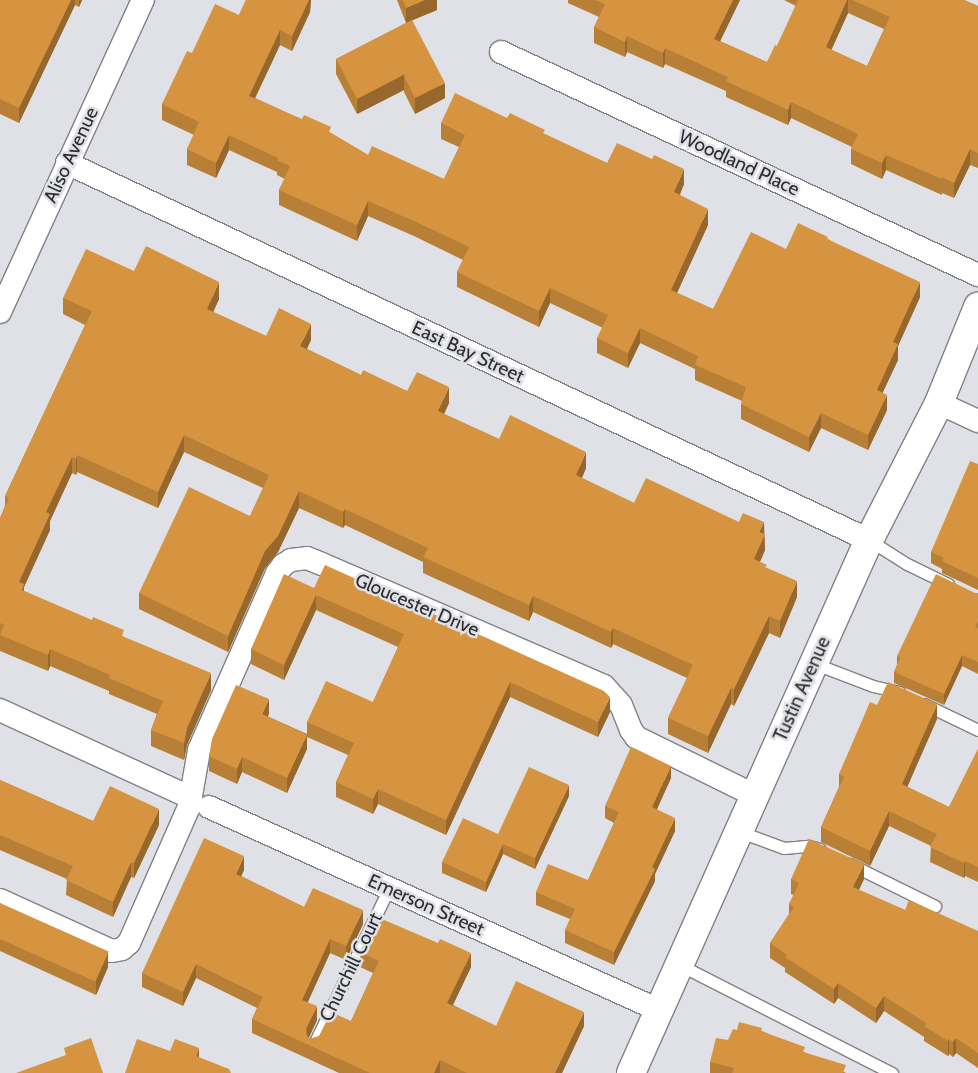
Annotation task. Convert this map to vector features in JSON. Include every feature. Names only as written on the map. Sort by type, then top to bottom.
[{"type":"street","name":"Aliso Avenue","points":[[0,312],[143,0]]},
{"type":"street","name":"Woodland Place","points":[[501,52],[978,275]]},
{"type":"street","name":"East Bay Street","points":[[67,163],[869,540]]},
{"type":"street","name":"Tustin Avenue","points":[[631,1073],[813,663],[869,540],[939,403],[978,309]]},
{"type":"street","points":[[939,403],[978,421]]},
{"type":"street","name":"Gloucester Drive","points":[[200,802],[199,750],[277,573],[283,565],[291,560],[307,558],[604,686],[621,705],[631,730],[636,737],[754,795]]},
{"type":"street","name":"Emerson Street","points":[[0,710],[660,1011]]},
{"type":"street","points":[[0,900],[112,950],[122,949],[129,943],[184,820],[200,802]]},
{"type":"lane","points":[[869,540],[907,564],[960,589]]},
{"type":"lane","points":[[813,663],[911,698],[978,730]]},
{"type":"lane","points":[[738,831],[784,848],[809,846],[832,855],[935,906]]},
{"type":"lane","name":"Churchill Court","points":[[313,1046],[389,888]]},
{"type":"lane","points":[[680,965],[892,1073]]},
{"type":"building","points":[[0,0],[71,0],[19,108],[0,99]]},
{"type":"building","points":[[246,0],[309,0],[292,36],[280,30],[249,96],[302,119],[304,115],[331,127],[329,132],[368,155],[372,146],[444,179],[465,135],[441,123],[455,93],[507,118],[510,113],[545,130],[543,133],[607,163],[617,143],[652,159],[654,155],[684,169],[674,192],[708,209],[671,290],[713,309],[751,232],[786,249],[798,223],[828,237],[827,239],[920,282],[893,342],[898,344],[877,390],[887,395],[868,435],[821,413],[809,437],[741,404],[746,387],[695,365],[698,356],[640,328],[628,353],[597,338],[608,315],[550,288],[539,311],[457,272],[469,247],[414,221],[368,201],[357,225],[279,190],[290,166],[277,160],[278,158],[229,135],[216,163],[187,149],[199,122],[162,104],[187,51],[192,53],[215,4],[239,15]]},
{"type":"building","points":[[403,0],[425,0],[406,8]]},
{"type":"building","points":[[595,0],[733,0],[714,39],[767,62],[775,45],[777,46],[798,0],[847,0],[826,47],[867,66],[890,17],[852,0],[964,0],[978,6],[978,153],[970,149],[954,183],[886,155],[882,163],[851,149],[858,134],[791,102],[788,110],[726,81],[728,77],[665,48],[663,53],[627,36],[625,42],[594,27],[605,4]]},
{"type":"building","points":[[412,20],[445,83],[415,98],[404,76],[405,74],[357,99],[336,59]]},
{"type":"building","points":[[146,246],[219,282],[207,309],[266,336],[279,308],[311,324],[300,346],[361,375],[363,370],[407,391],[417,372],[449,387],[438,411],[499,439],[510,415],[586,452],[576,475],[634,503],[646,478],[739,522],[743,513],[764,522],[759,532],[765,534],[754,559],[767,565],[765,567],[797,581],[780,621],[769,616],[734,689],[731,688],[708,736],[668,718],[693,665],[613,628],[611,632],[533,596],[529,605],[423,557],[428,548],[345,509],[343,512],[299,491],[278,536],[265,551],[228,636],[139,593],[189,487],[250,516],[269,475],[184,435],[158,492],[77,455],[76,459],[72,457],[46,512],[50,514],[19,582],[24,584],[22,590],[92,620],[93,617],[124,630],[122,636],[211,673],[187,728],[184,743],[151,730],[163,701],[109,678],[110,675],[50,649],[48,655],[0,635],[4,625],[0,623],[0,518],[9,498],[5,496],[92,311],[63,298],[86,249],[134,271]]},
{"type":"building","points":[[970,461],[978,464],[978,578],[942,561],[944,558],[931,552]]},
{"type":"building","points":[[325,565],[604,691],[610,697],[598,722],[510,682],[446,820],[378,789],[373,799],[336,782],[354,743],[307,722],[326,681],[373,702],[404,634],[316,595],[284,665],[251,649],[284,574],[314,588]]},
{"type":"building","points":[[936,574],[978,593],[978,621],[975,627],[978,628],[978,662],[962,655],[944,694],[894,672],[900,658],[897,656]]},
{"type":"building","points":[[888,682],[937,704],[902,784],[949,807],[978,749],[978,867],[965,861],[964,863],[930,847],[937,834],[889,811],[870,851],[821,827],[844,777],[839,774],[870,702],[877,705]]},
{"type":"building","points":[[236,685],[269,699],[262,714],[307,735],[287,778],[242,757],[237,769],[209,756],[212,739]]},
{"type":"building","points":[[631,747],[671,766],[652,807],[675,818],[652,867],[655,869],[614,952],[565,930],[575,909],[536,892],[548,864],[588,880],[619,812],[605,806]]},
{"type":"building","points":[[529,767],[569,785],[535,858],[503,844],[486,882],[442,862],[463,818],[498,834]]},
{"type":"building","points":[[0,780],[93,821],[110,786],[159,809],[134,863],[131,862],[113,902],[66,880],[73,866],[0,835]]},
{"type":"building","points":[[204,838],[244,856],[236,874],[304,907],[313,888],[363,910],[346,946],[330,939],[302,1000],[317,1006],[306,1029],[307,1036],[310,1039],[319,1036],[331,1012],[351,1021],[379,961],[360,952],[377,917],[438,943],[440,939],[471,953],[447,1003],[496,1026],[516,981],[584,1012],[555,1073],[467,1073],[440,1060],[434,1073],[370,1073],[252,1019],[263,997],[196,964],[183,992],[142,973]]},
{"type":"building","points":[[809,839],[864,864],[853,887],[905,910],[909,900],[978,931],[978,1053],[956,1038],[953,1042],[949,1039],[948,1041],[924,1026],[926,1023],[884,996],[876,1008],[838,983],[834,989],[785,957],[787,955],[770,943],[794,907],[789,904],[799,883],[791,879]]},
{"type":"building","points":[[0,903],[109,951],[95,982],[0,939]]},
{"type":"building","points":[[739,1022],[762,1028],[761,1031],[805,1047],[803,1052],[846,1065],[843,1073],[732,1073],[734,1068],[710,1062],[716,1038],[728,1040],[733,1029],[737,1030]]},
{"type":"building","points":[[91,1038],[103,1073],[16,1073],[66,1055],[64,1048]]},
{"type":"building","points":[[137,1039],[170,1051],[175,1039],[199,1048],[196,1056],[229,1069],[231,1073],[125,1073]]}]
